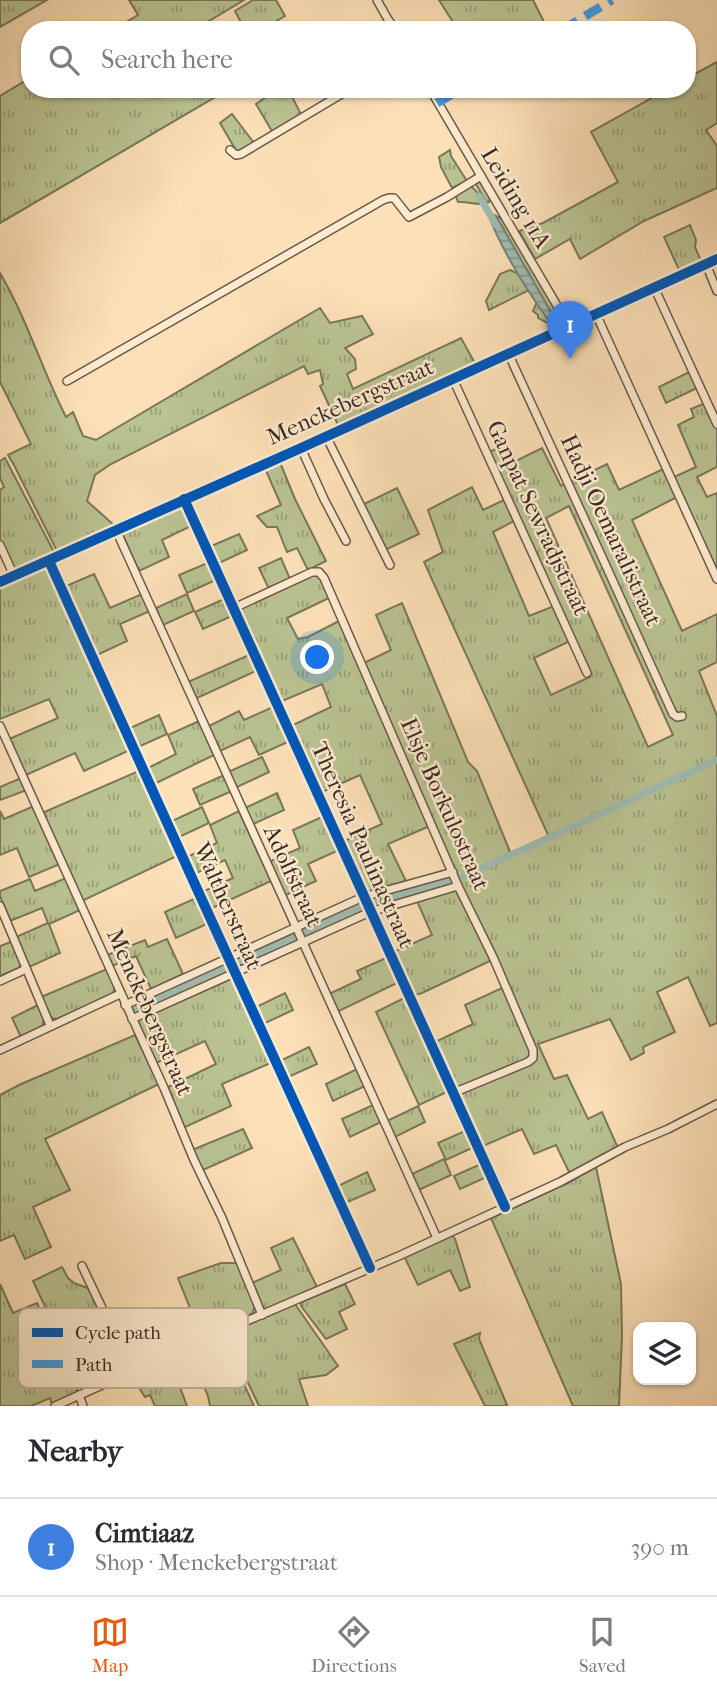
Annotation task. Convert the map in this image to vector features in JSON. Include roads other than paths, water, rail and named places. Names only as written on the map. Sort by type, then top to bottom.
[{"type":"street","points":[[377,0],[388,21]]},
{"type":"street","points":[[229,150],[236,155],[241,154],[335,98]]},
{"type":"street","name":"Leiding 11A","points":[[435,98],[569,326]]},
{"type":"street","points":[[67,381],[383,200],[394,198],[409,217],[480,176]]},
{"type":"street","name":"Menckebergstraat","points":[[0,582],[717,259]]},
{"type":"street","points":[[706,264],[717,291]]},
{"type":"street","points":[[654,287],[717,424]]},
{"type":"street","points":[[596,314],[717,579]]},
{"type":"street","name":"Hadji Oemaralistraat","points":[[509,353],[673,714],[682,716]]},
{"type":"street","name":"Ganpat Sewradjstraat","points":[[453,379],[587,673]]},
{"type":"street","points":[[326,436],[390,565]]},
{"type":"street","points":[[301,448],[346,541]]},
{"type":"street","name":"Theresia Paulinastraat","points":[[184,499],[505,1207]]},
{"type":"street","name":"Adolfstraat","points":[[116,530],[437,1238]]},
{"type":"street","points":[[0,545],[14,576]]},
{"type":"street","name":"Waltherstraat","points":[[49,561],[370,1268]]},
{"type":"street","name":"Elsje Borkulostraat","points":[[234,608],[312,572],[319,572],[324,578],[458,886],[493,957],[533,1050],[533,1058],[528,1062],[453,1093]]},
{"type":"street","name":"Menckebergstraat","points":[[0,726],[4,744],[227,1229],[262,1315]]},
{"type":"street","points":[[125,1005],[363,897],[453,872]]},
{"type":"street","points":[[132,1019],[370,912],[458,886]]},
{"type":"street","points":[[1,909],[50,1026]]},
{"type":"street","points":[[0,981],[26,969]]},
{"type":"street","points":[[0,1050],[120,993]]},
{"type":"street","points":[[248,1321],[560,1182],[625,1147],[717,1104]]},
{"type":"street","points":[[82,1266],[102,1308]]},
{"type":"street","points":[[55,1406],[95,1388]]},
{"type":"street","points":[[79,1395],[83,1406]]},
{"type":"water","points":[[496,216],[556,321],[551,324],[503,247],[490,219]]},
{"type":"waterway","points":[[479,196],[496,225]]},
{"type":"waterway","points":[[463,877],[717,760]]},
{"type":"waterway","points":[[371,902],[448,882]]},
{"type":"waterway","points":[[305,932],[361,906]]},
{"type":"waterway","points":[[242,960],[294,937]]},
{"type":"waterway","points":[[134,1009],[224,967]]},
{"type":"place","name":"Cimtiaaz","points":[[570,359]]}]
